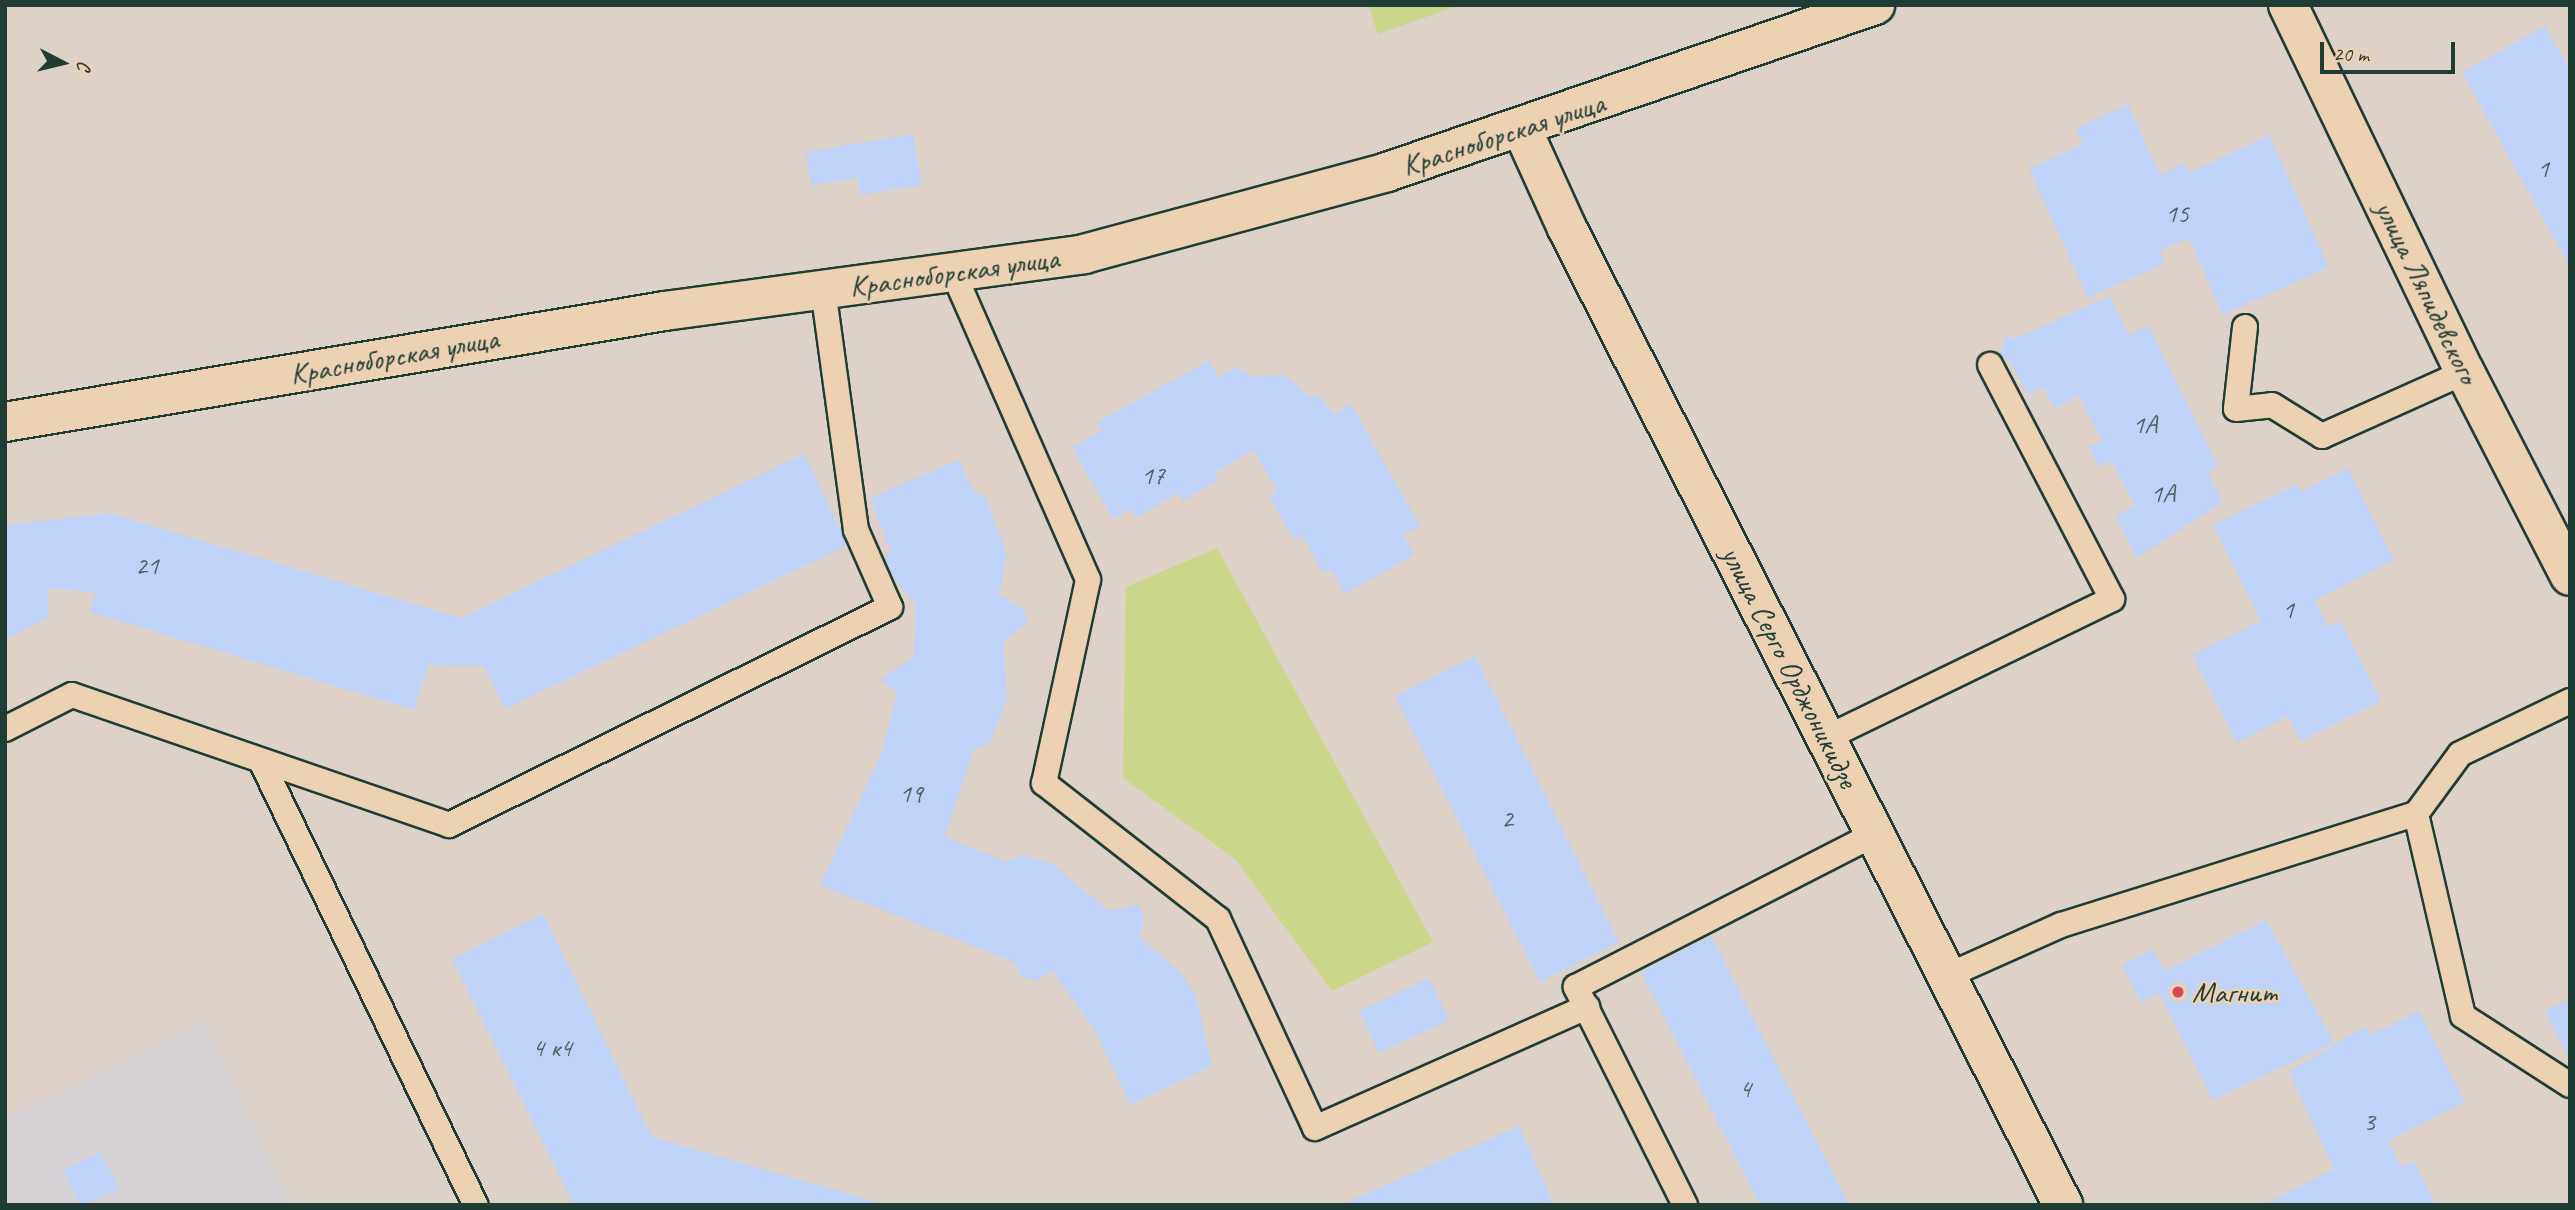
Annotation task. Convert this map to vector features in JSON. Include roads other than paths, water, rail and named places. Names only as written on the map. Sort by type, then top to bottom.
[{"type":"street","name":"Красноборская улица","points":[[5,422],[665,310],[1084,254],[1387,172],[1875,5]]},
{"type":"street","name":"улица Ляпидевского","points":[[2288,5],[2465,372],[2570,576]]},
{"type":"street","name":"улица Серго Орджоникидзе","points":[[1521,127],[1579,253],[2063,1205]]},
{"type":"lane","points":[[953,272],[1088,580],[1044,783],[1218,919],[1315,1128],[1587,1007]]},
{"type":"lane","points":[[5,729],[72,695],[449,825],[890,607],[856,530],[823,290]]},
{"type":"lane","points":[[2245,327],[2236,409],[2272,405],[2322,436],[2465,372]]},
{"type":"lane","points":[[1826,738],[2112,599],[1990,365]]},
{"type":"lane","points":[[1947,976],[2061,925],[2416,814],[2460,754],[2570,701]]},
{"type":"lane","points":[[261,761],[476,1205]]},
{"type":"lane","points":[[2416,814],[2463,1016],[2570,1085]]},
{"type":"lane","points":[[1685,1205],[1576,987],[1875,834]]},
{"type":"place","name":"Магнит","points":[[2178,992]]}]
